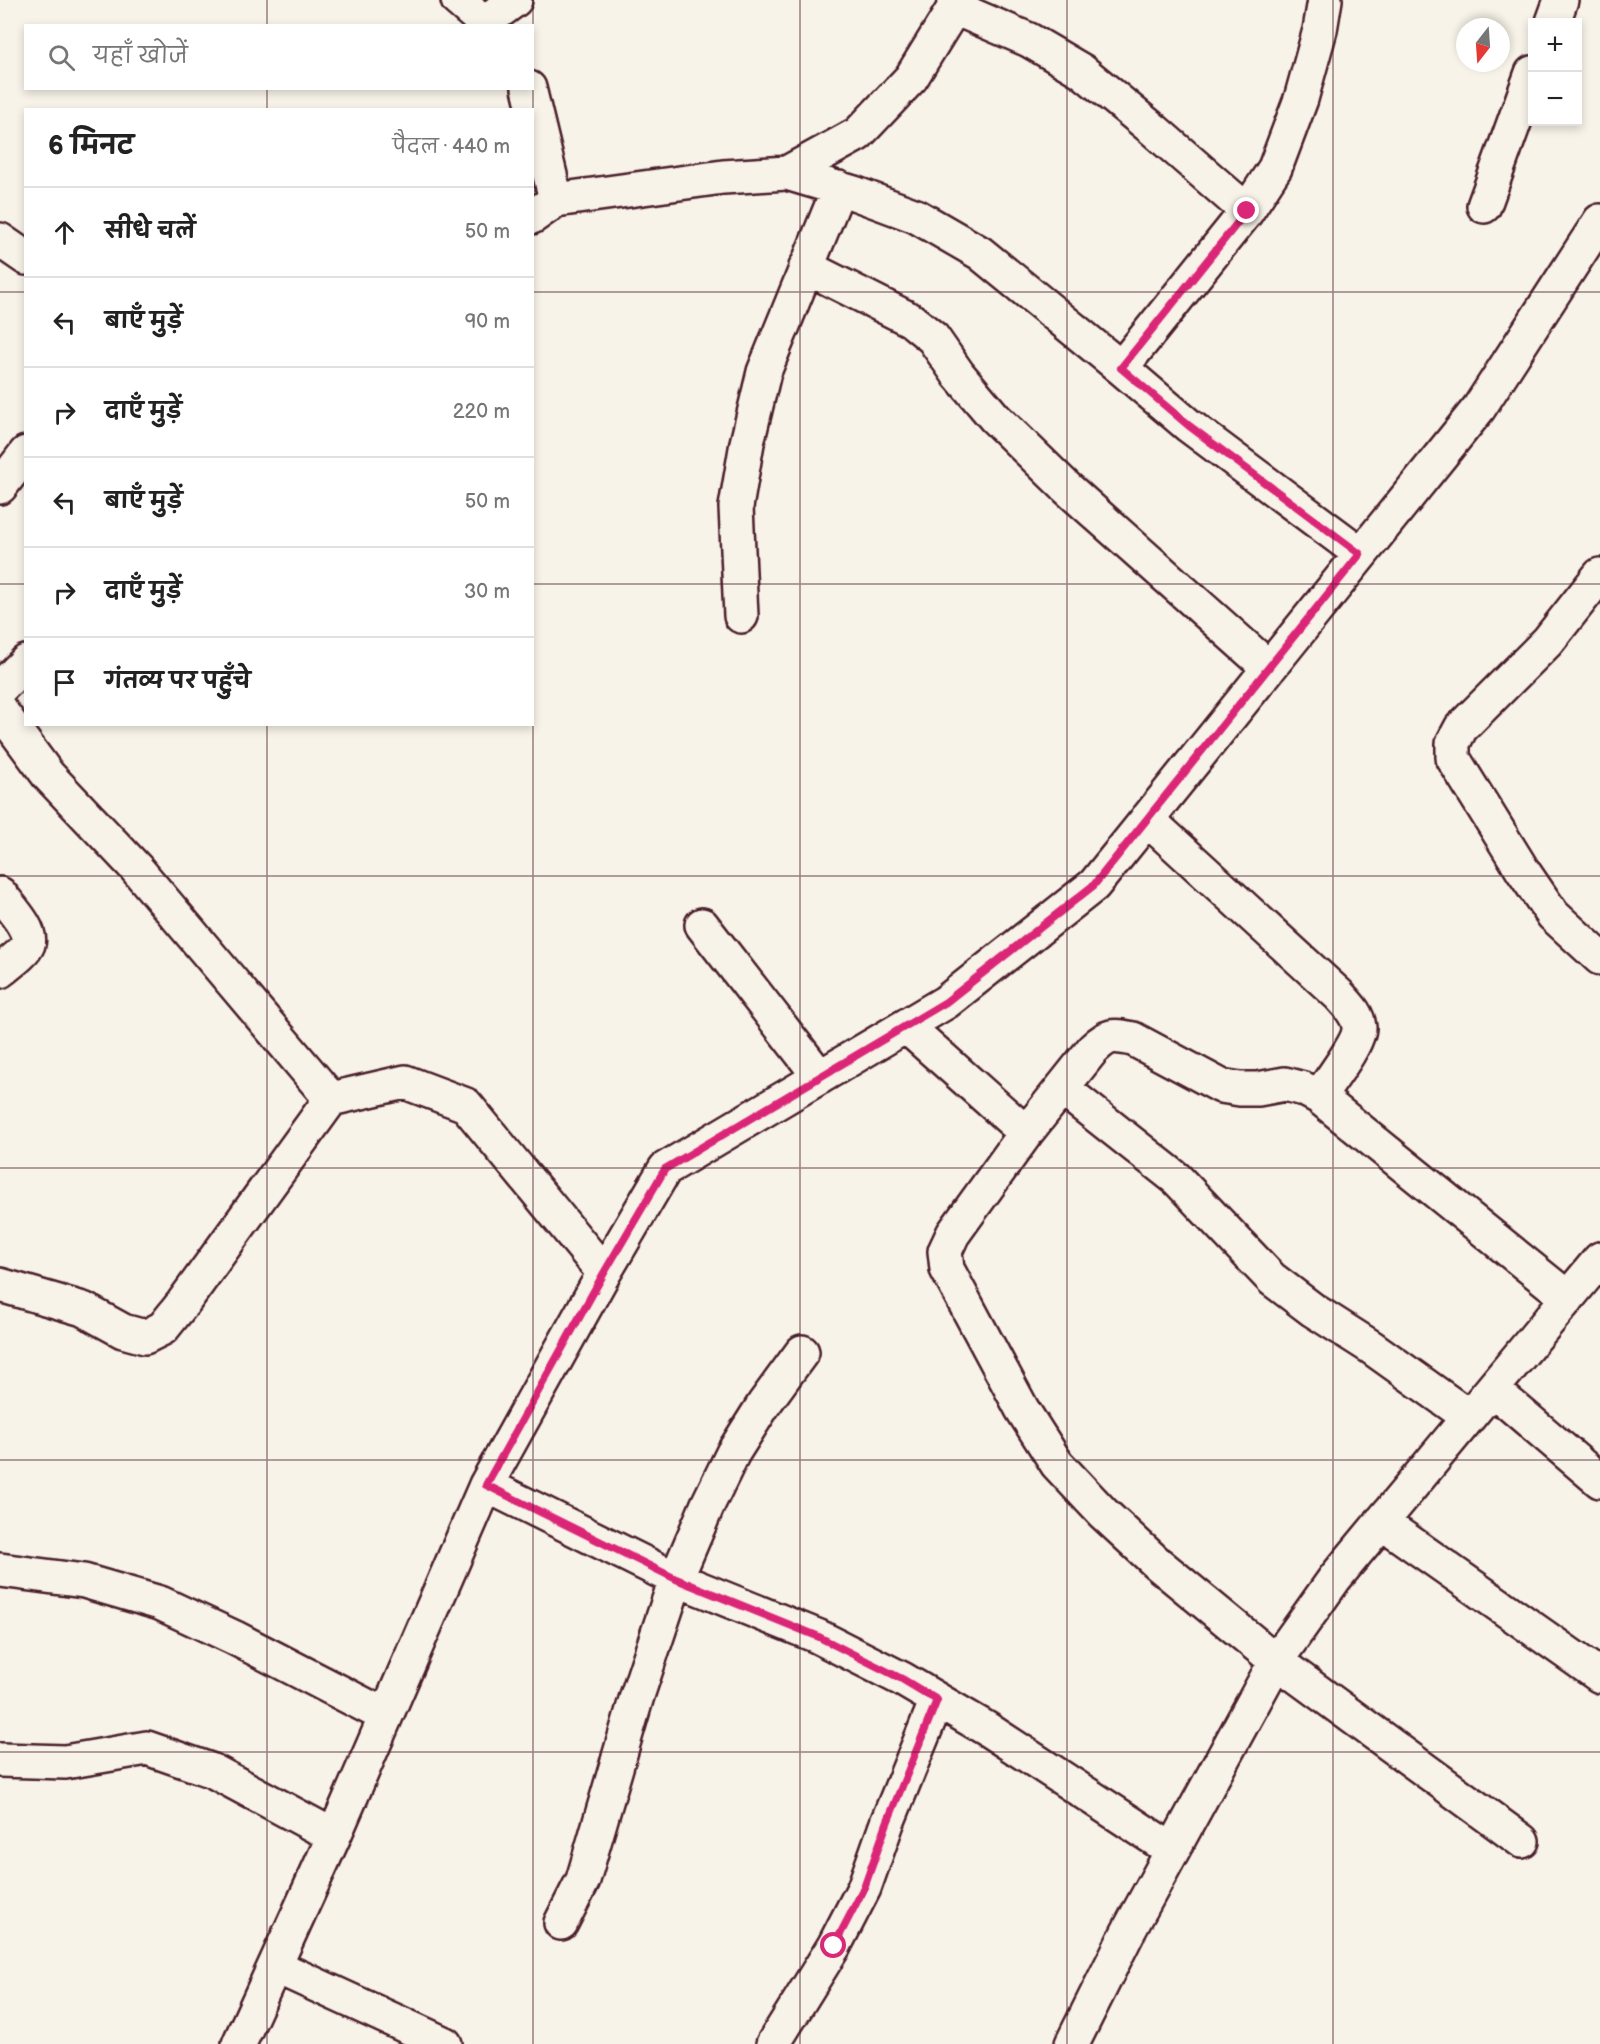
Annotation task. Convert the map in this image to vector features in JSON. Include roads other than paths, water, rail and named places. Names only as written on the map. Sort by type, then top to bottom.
[{"type":"street","points":[[472,10],[515,0]]},
{"type":"street","points":[[1121,368],[1247,211],[1275,168],[1301,99],[1320,30],[1324,0]]},
{"type":"street","points":[[1555,18],[1562,0]]},
{"type":"street","points":[[787,173],[858,134],[911,78],[957,4],[1029,40],[1082,71],[1247,211]]},
{"type":"street","points":[[1484,206],[1528,87]]},
{"type":"street","points":[[529,90],[531,108]]},
{"type":"street","points":[[534,128],[544,209],[723,177],[787,173],[839,188],[916,216],[980,253],[1188,425],[1360,554]]},
{"type":"street","points":[[741,616],[736,507],[747,444],[764,372],[839,188]]},
{"type":"street","points":[[239,2044],[334,1836],[486,1485],[604,1273],[665,1169],[946,1002],[1094,885],[1479,408],[1600,221]]},
{"type":"street","points":[[0,240],[24,257]]},
{"type":"street","points":[[806,267],[911,320],[933,338],[958,374],[1003,426],[1067,488],[1269,668]]},
{"type":"street","points":[[0,487],[24,456]]},
{"type":"street","points":[[1600,575],[1548,640],[1461,728],[1453,743],[1453,758],[1553,915],[1600,958]]},
{"type":"street","points":[[0,688],[24,664]]},
{"type":"street","points":[[0,710],[48,774],[136,868],[332,1099]]},
{"type":"street","points":[[1147,819],[1339,995],[1355,1014],[1359,1028],[1355,1042],[1319,1097]]},
{"type":"street","points":[[0,894],[28,930],[28,943],[19,955],[0,971]]},
{"type":"street","points":[[702,925],[820,1077]]},
{"type":"street","points":[[906,1026],[1026,1133]]},
{"type":"street","points":[[1522,1841],[1276,1661],[1157,1563],[1103,1513],[1058,1464],[1023,1409],[947,1269],[945,1251],[953,1234],[1026,1133],[1093,1049],[1105,1038],[1119,1036],[1133,1039],[1221,1086],[1258,1089],[1285,1084],[1304,1089],[1319,1097],[1568,1298]]},
{"type":"street","points":[[0,1285],[83,1309],[123,1331],[145,1337],[163,1328],[332,1099],[405,1082],[466,1105],[604,1273]]},
{"type":"street","points":[[1063,1089],[1177,1179],[1272,1279],[1468,1417]]},
{"type":"street","points":[[1072,2044],[1172,1850],[1276,1661],[1335,1578],[1600,1259]]},
{"type":"street","points":[[561,1923],[583,1880],[637,1696],[676,1579],[733,1453],[802,1352]]},
{"type":"street","points":[[1492,1389],[1599,1477]]},
{"type":"street","points":[[486,1485],[676,1579],[817,1636],[902,1679],[987,1729],[1172,1850]]},
{"type":"street","points":[[1381,1522],[1600,1676]]},
{"type":"street","points":[[0,1570],[84,1581],[160,1603],[235,1638],[386,1716]]},
{"type":"street","points":[[773,2044],[834,1946],[864,1888],[887,1823],[937,1700]]},
{"type":"street","points":[[0,1760],[65,1762],[147,1748],[213,1771],[334,1836]]},
{"type":"street","points":[[275,1966],[445,2044]]}]
